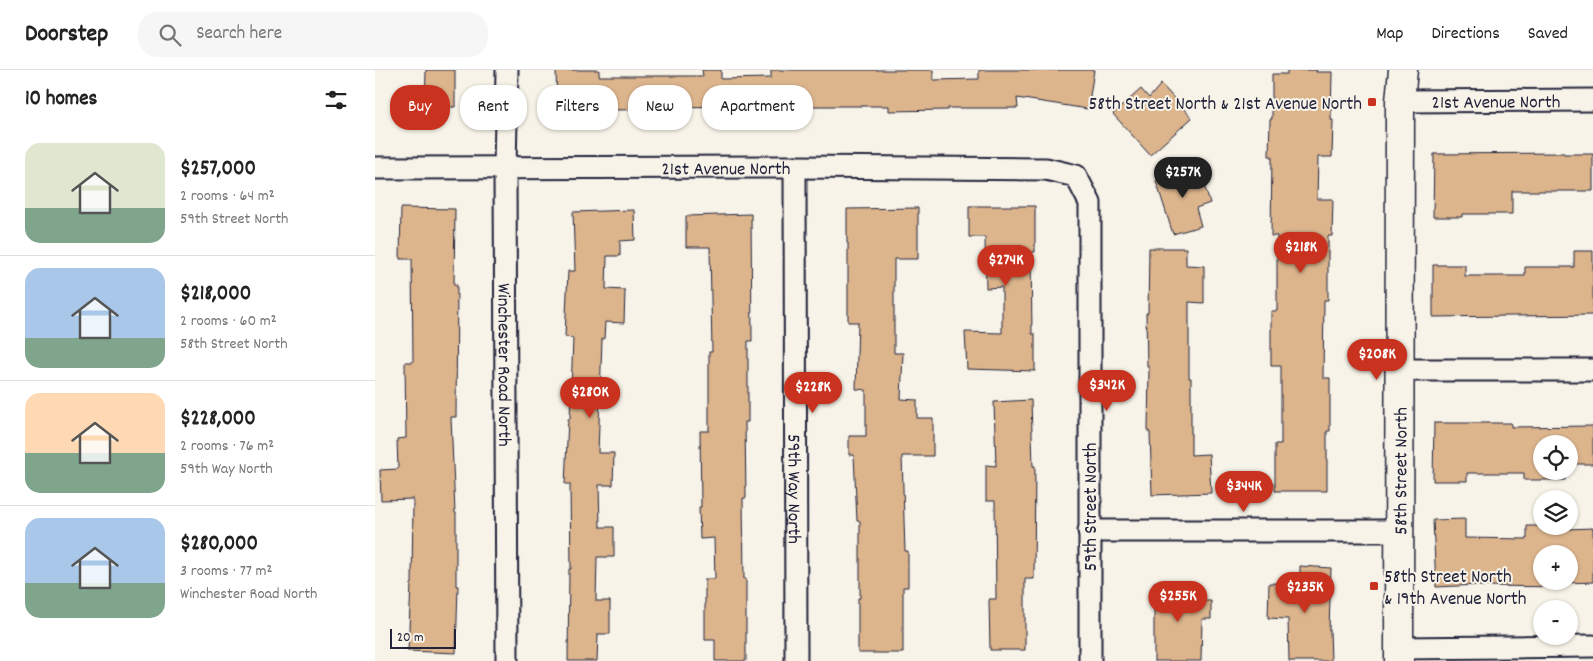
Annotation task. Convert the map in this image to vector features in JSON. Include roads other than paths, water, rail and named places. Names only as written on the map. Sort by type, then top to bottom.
[{"type":"street","name":"Winchester Road North","points":[[507,70],[505,168],[507,661]]},
{"type":"street","name":"58th Street North","points":[[1395,70],[1400,101]]},
{"type":"street","name":"58th Street North","points":[[1399,654],[1398,370],[1400,101],[1403,70]]},
{"type":"street","name":"21st Avenue North","points":[[1400,101],[1593,100]]},
{"type":"street","name":"21st Avenue North","points":[[375,168],[795,167],[1046,169],[1076,176]]},
{"type":"street","name":"59th Way North","points":[[795,167],[796,661]]},
{"type":"street","name":"59th Street North","points":[[1076,176],[1090,204],[1090,661]]},
{"type":"street","points":[[1398,370],[1593,370]]},
{"type":"street","points":[[1089,531],[1398,531]]},
{"type":"street","points":[[1399,654],[1593,646]]},
{"type":"place","name":"58th Street North & 21st Avenue North","points":[[1372,102]]},
{"type":"place","name":"58th Street North & 19th Avenue North","points":[[1374,586]]}]
